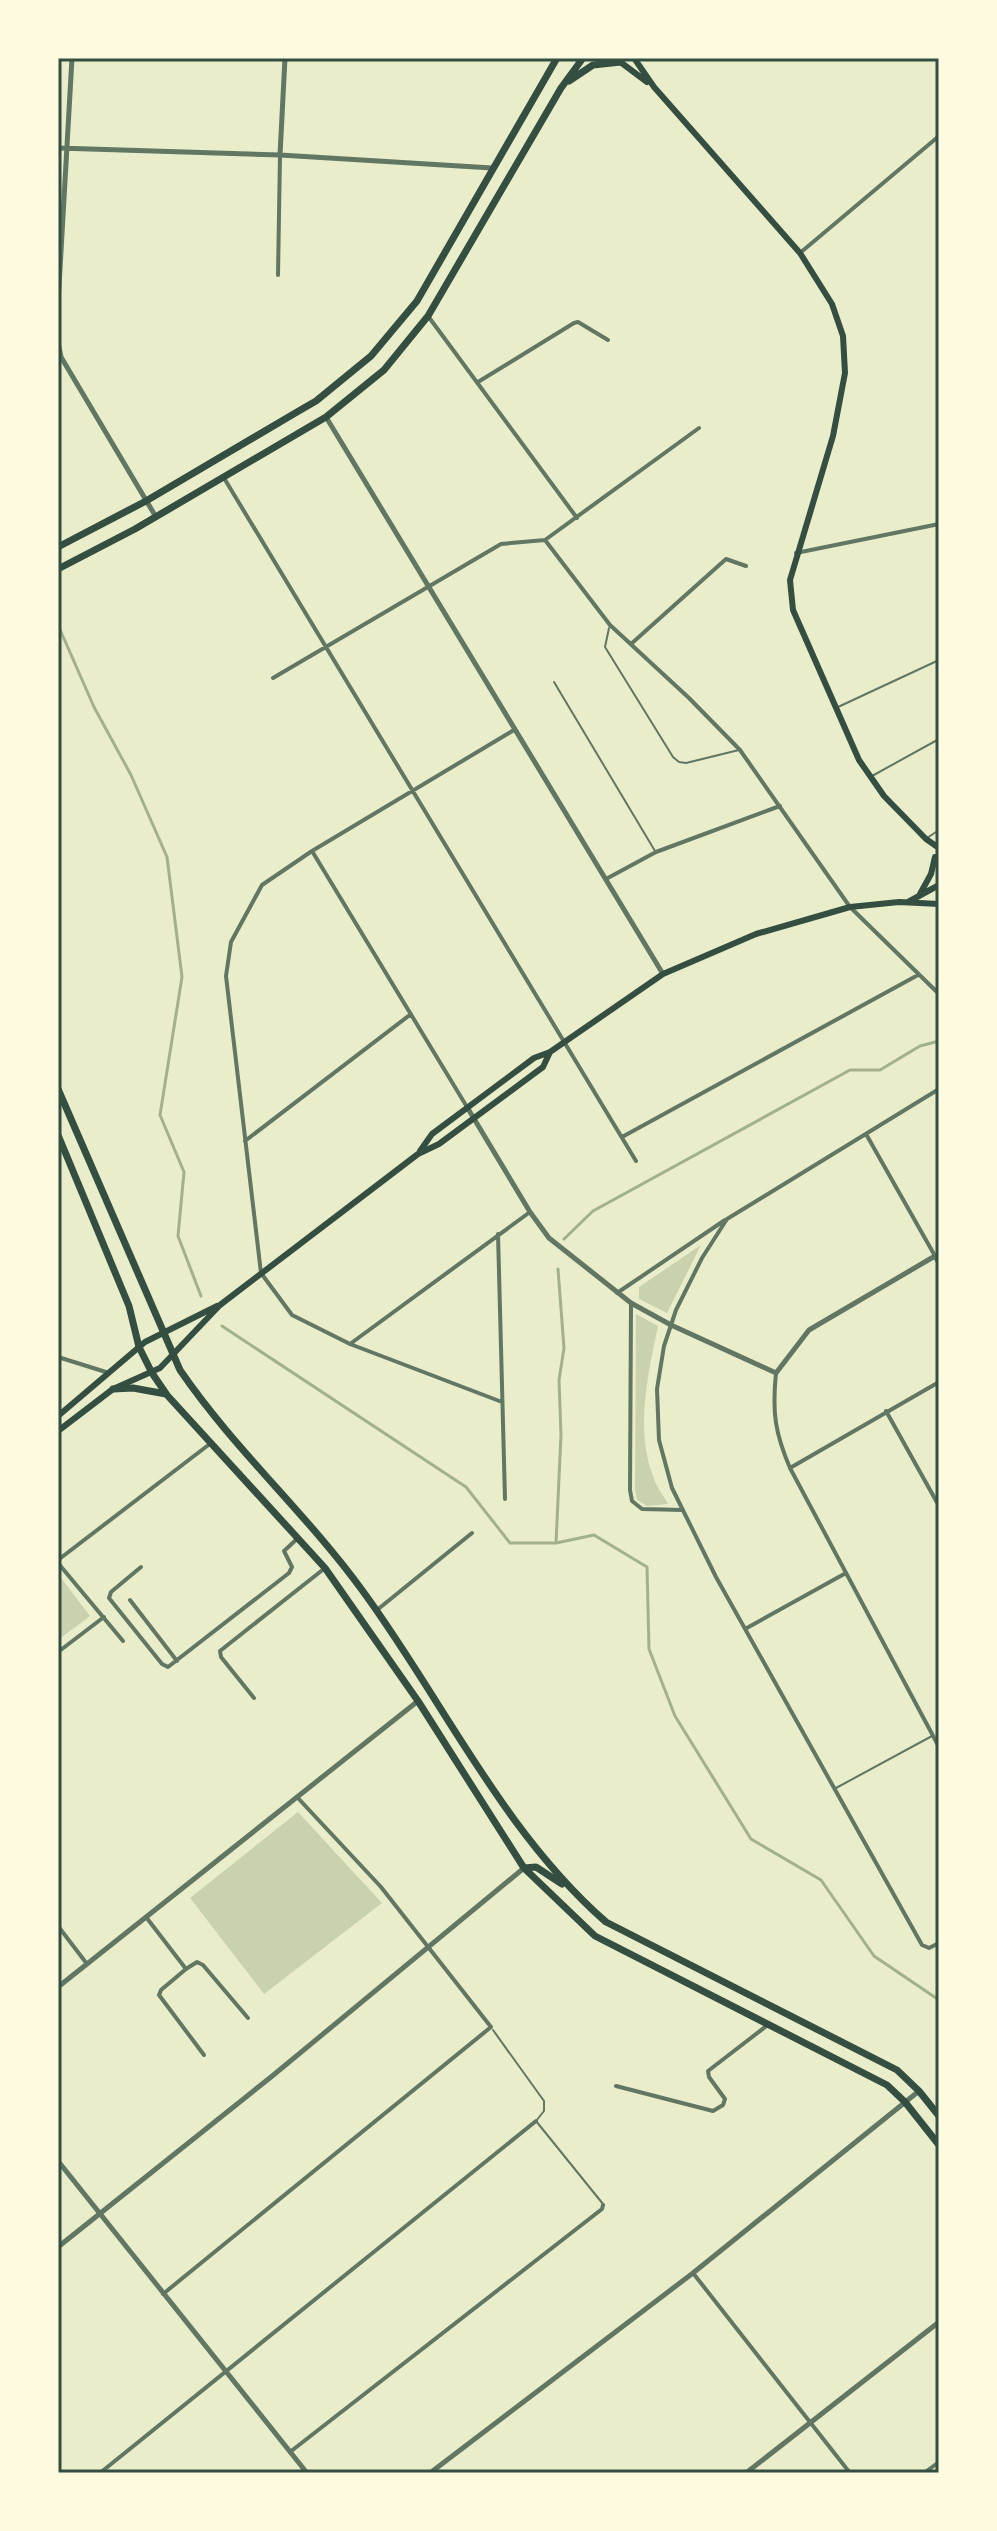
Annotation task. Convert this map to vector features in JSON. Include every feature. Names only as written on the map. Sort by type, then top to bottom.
[{"type":"main road","points":[[58,547],[146,501],[316,401],[371,356],[417,301],[557,58]]},
{"type":"main road","points":[[58,569],[156,517],[326,417],[384,370],[428,316],[561,88],[583,58]]},
{"type":"main road","points":[[634,58],[654,87],[800,253],[836,315],[843,336],[845,373],[833,436],[790,580],[793,610],[859,760],[884,796],[939,848]]},
{"type":"main road","points":[[561,88],[593,65],[618,60],[654,87]]},
{"type":"main road","points":[[920,894],[937,860],[926,839]]},
{"type":"main road","points":[[908,902],[939,885]]},
{"type":"main road","points":[[418,1154],[432,1134],[467,1107],[534,1058],[550,1052],[663,974],[756,934],[850,907],[908,902],[939,904]]},
{"type":"main road","points":[[58,1431],[113,1389],[152,1373],[220,1305],[418,1154],[439,1144],[543,1067],[550,1052]]},
{"type":"main road","points":[[58,1089],[172,1355],[207,1409],[339,1557],[530,1843],[582,1901]]},
{"type":"main road","points":[[58,1135],[129,1306],[139,1347],[152,1373],[167,1395],[325,1568],[418,1701],[524,1868],[595,1936],[887,2085],[905,2102],[939,2145]]},
{"type":"main road","points":[[58,1416],[139,1347],[220,1305]]},
{"type":"main road","points":[[113,1389],[133,1388],[167,1395]]},
{"type":"main road","points":[[524,1868],[536,1867],[548,1873],[606,1922],[897,2070],[939,2116]]},
{"type":"street","points":[[58,304],[72,58]]},
{"type":"street","points":[[278,275],[285,58]]},
{"type":"street","points":[[800,253],[939,136]]},
{"type":"street","points":[[58,148],[280,155],[492,168]]},
{"type":"street","points":[[428,316],[577,518]]},
{"type":"street","points":[[478,382],[574,323],[578,322],[608,340]]},
{"type":"street","points":[[58,342],[60,357],[156,517]]},
{"type":"street","points":[[326,417],[663,974]]},
{"type":"street","points":[[273,678],[501,544],[545,540],[699,428]]},
{"type":"street","points":[[224,478],[636,1161]]},
{"type":"street","points":[[796,553],[939,524]]},
{"type":"street","points":[[545,540],[610,625],[740,750],[850,907],[939,994]]},
{"type":"street","points":[[631,644],[726,559],[746,566]]},
{"type":"street","points":[[502,1402],[350,1344],[292,1315],[261,1273],[226,976],[231,942],[262,885],[312,851],[514,730]]},
{"type":"street","points":[[606,879],[656,852],[780,806]]},
{"type":"street","points":[[312,851],[530,1212],[549,1238],[631,1303],[671,1325],[776,1373]]},
{"type":"street","points":[[622,1138],[918,975]]},
{"type":"street","points":[[245,1141],[411,1014]]},
{"type":"street","points":[[617,1293],[727,1219],[939,1089]]},
{"type":"street","points":[[866,1134],[937,1254],[939,1263]]},
{"type":"street","points":[[350,1344],[530,1212]]},
{"type":"street","points":[[727,1219],[699,1264],[664,1346],[657,1389],[657,1424],[664,1463],[683,1510],[745,1629],[926,1948],[939,1943]]},
{"type":"street","points":[[498,1234],[505,1499]]},
{"type":"street","points":[[937,1254],[809,1330],[776,1373],[773,1404],[777,1436],[790,1468],[939,1747]]},
{"type":"street","points":[[631,1303],[632,1501],[642,1509],[683,1510]]},
{"type":"street","points":[[58,1357],[110,1373]]},
{"type":"street","points":[[790,1468],[939,1382]]},
{"type":"street","points":[[886,1411],[939,1506]]},
{"type":"street","points":[[123,1641],[58,1561],[211,1443]]},
{"type":"street","points":[[377,1610],[472,1533]]},
{"type":"street","points":[[141,1567],[111,1592],[109,1598],[162,1664],[168,1667],[289,1573],[292,1567],[284,1551],[298,1538]]},
{"type":"street","points":[[254,1698],[221,1657],[220,1651],[325,1568]]},
{"type":"street","points":[[745,1629],[846,1573]]},
{"type":"street","points":[[130,1600],[177,1661]]},
{"type":"street","points":[[58,1652],[104,1617]]},
{"type":"street","points":[[58,1987],[418,1701]]},
{"type":"street","points":[[163,2294],[491,2027],[381,1887],[297,1797]]},
{"type":"street","points":[[58,2247],[271,2077],[524,1868]]},
{"type":"street","points":[[146,1917],[186,1969]]},
{"type":"street","points":[[58,1926],[87,1964]]},
{"type":"street","points":[[204,2055],[159,1995],[161,1990],[186,1969],[200,1963],[248,2018]]},
{"type":"street","points":[[616,2086],[713,2111],[723,2105],[725,2099],[708,2071],[769,2024]]},
{"type":"street","points":[[430,2473],[693,2273],[919,2091]]},
{"type":"street","points":[[100,2473],[536,2121]]},
{"type":"street","points":[[58,2161],[307,2473]]},
{"type":"street","points":[[290,2452],[590,2219],[603,2205]]},
{"type":"street","points":[[693,2273],[850,2473]]},
{"type":"street","points":[[746,2473],[939,2322]]},
{"type":"street","points":[[924,2473],[939,2462]]},
{"type":"lane","points":[[610,625],[605,647],[673,757],[686,763],[740,750]]},
{"type":"lane","points":[[836,708],[939,660]]},
{"type":"lane","points":[[554,682],[656,852]]},
{"type":"lane","points":[[871,777],[939,739]]},
{"type":"lane","points":[[926,839],[939,830]]},
{"type":"lane","points":[[835,1789],[933,1736]]},
{"type":"lane","points":[[491,2027],[544,2101],[544,2111],[536,2121],[603,2205]]},
{"type":"green space","points":[[701,1245],[667,1313],[639,1299],[639,1287]]},
{"type":"green space","points":[[636,1314],[658,1326],[645,1401],[645,1439],[654,1480],[668,1504],[647,1506],[637,1500],[635,1490]]},
{"type":"green space","points":[[58,1574],[90,1616],[58,1640]]},
{"type":"green space","points":[[298,1812],[382,1903],[264,1994],[190,1898]]},
{"type":"waterway","points":[[58,625],[167,857],[182,977],[160,1115],[184,1172],[178,1236],[201,1296]]},
{"type":"waterway","points":[[564,1239],[593,1211],[850,1070],[880,1070],[920,1046],[939,1041]]},
{"type":"waterway","points":[[556,1543],[561,1435],[559,1380],[564,1348],[558,1269]]},
{"type":"waterway","points":[[222,1326],[466,1487],[510,1543],[556,1543],[594,1535],[647,1567],[649,1649],[675,1716],[751,1839],[821,1880],[874,1956],[939,2000]]}]
